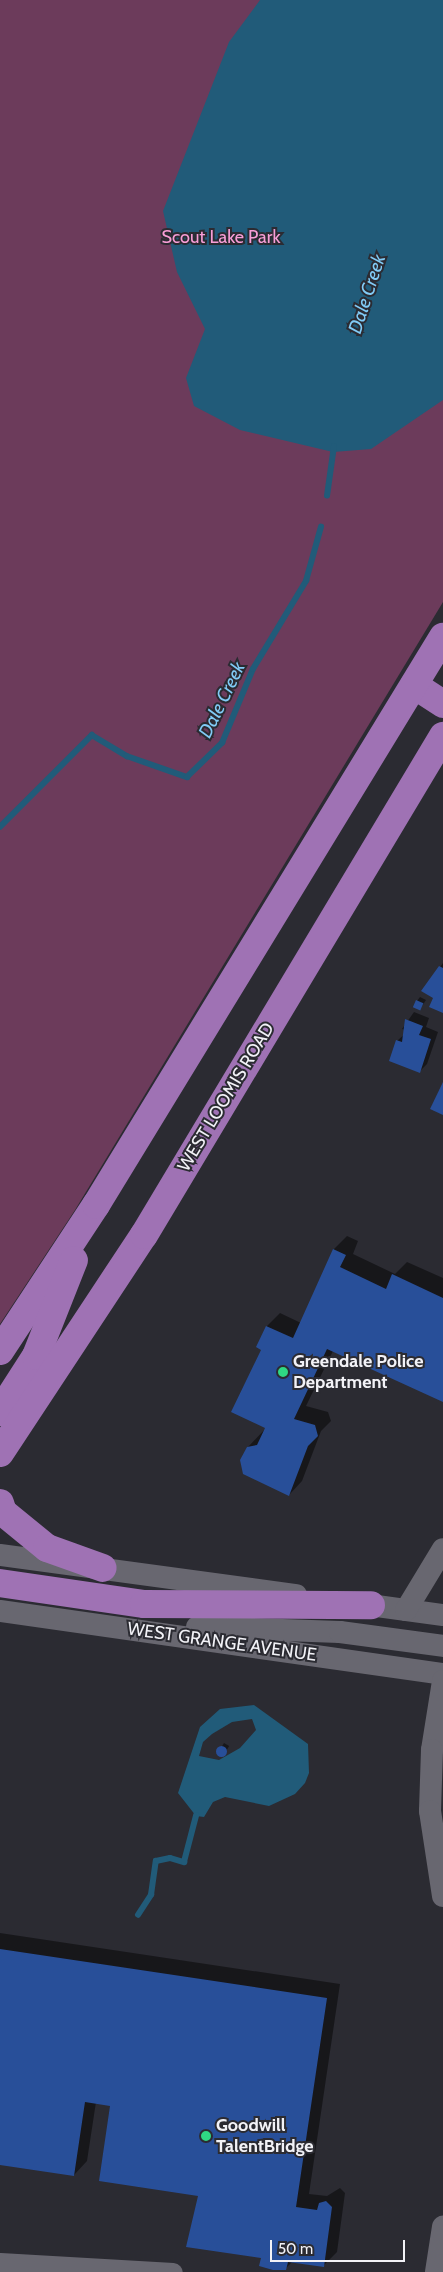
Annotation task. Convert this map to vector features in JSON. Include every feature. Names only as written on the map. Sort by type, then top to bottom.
[{"type":"main road","points":[[0,1351],[96,1205],[443,637]]},
{"type":"main road","points":[[414,685],[443,704]]},
{"type":"main road","name":"WEST LOOMIS ROAD","points":[[0,1453],[144,1235],[443,736]]},
{"type":"main road","points":[[0,1412],[36,1356],[96,1205]]},
{"type":"main road","points":[[0,1503],[3,1512],[47,1548],[103,1568]]},
{"type":"main road","points":[[0,1583],[144,1604],[371,1605]]},
{"type":"street","points":[[406,1610],[443,1549]]},
{"type":"street","points":[[0,1555],[443,1615]]},
{"type":"street","name":"WEST GRANGE AVENUE","points":[[0,1611],[443,1674]]},
{"type":"street","points":[[116,1627],[306,1629],[443,1646]]},
{"type":"street","points":[[443,1681],[432,1750],[430,1811],[443,1896]]},
{"type":"street","points":[[436,2272],[443,2227]]},
{"type":"street","points":[[0,2262],[173,2272]]},
{"type":"green space","name":"Scout Lake Park","points":[[0,0],[443,0],[443,602],[75,1210],[0,1324]]},
{"type":"water","points":[[260,0],[443,0],[443,400],[371,449],[333,452],[240,430],[194,406],[186,378],[205,329],[177,272],[163,211],[229,42]]},
{"type":"water","points":[[254,1705],[308,1744],[309,1773],[305,1783],[295,1794],[269,1806],[225,1797],[213,1802],[204,1817],[196,1816],[178,1793],[200,1727],[220,1709]],"holes":[[[252,1719],[256,1730],[240,1748],[219,1760],[199,1756],[203,1742],[232,1722]]]},
{"type":"building","points":[[439,966],[443,968],[443,1013],[429,1007],[433,998],[421,991]]},
{"type":"building","points":[[416,1000],[423,1003],[420,1010],[413,1007]]},
{"type":"building","points":[[405,1019],[423,1026],[419,1035],[431,1039],[420,1073],[389,1061],[396,1040],[402,1042]]},
{"type":"building","points":[[443,1082],[443,1115],[430,1109]]},
{"type":"building","name":"Greendale Police Department","points":[[333,1249],[346,1255],[340,1267],[386,1289],[392,1274],[443,1298],[443,1402],[327,1349],[294,1419],[315,1425],[318,1436],[308,1446],[289,1496],[243,1474],[240,1460],[247,1447],[257,1445],[265,1428],[231,1412],[261,1350],[256,1347],[266,1326],[293,1338]]},
{"type":"building","points":[[219,1746],[223,1746],[226,1751],[225,1755],[219,1756],[216,1753],[216,1749]]},
{"type":"building","name":"Goodwill TalentBridge","points":[[0,1949],[327,1998],[296,2207],[317,2210],[319,2203],[326,2201],[332,2207],[324,2267],[288,2262],[286,2270],[273,2270],[259,2266],[261,2258],[186,2247],[198,2196],[99,2181],[110,2106],[85,2102],[74,2176],[0,2165]]},
{"type":"waterway","name":"Dale Creek","points":[[327,496],[334,446]]},
{"type":"waterway","name":"Dale Creek","points":[[0,827],[92,735],[127,756],[187,777],[222,743],[253,669],[306,581],[321,527]]},
{"type":"waterway","points":[[138,1915],[151,1895],[156,1861],[170,1858],[184,1862],[196,1816]]},
{"type":"place","name":"Greendale Police Department","points":[[283,1372]]},
{"type":"place","name":"Goodwill TalentBridge","points":[[206,2136]]}]
